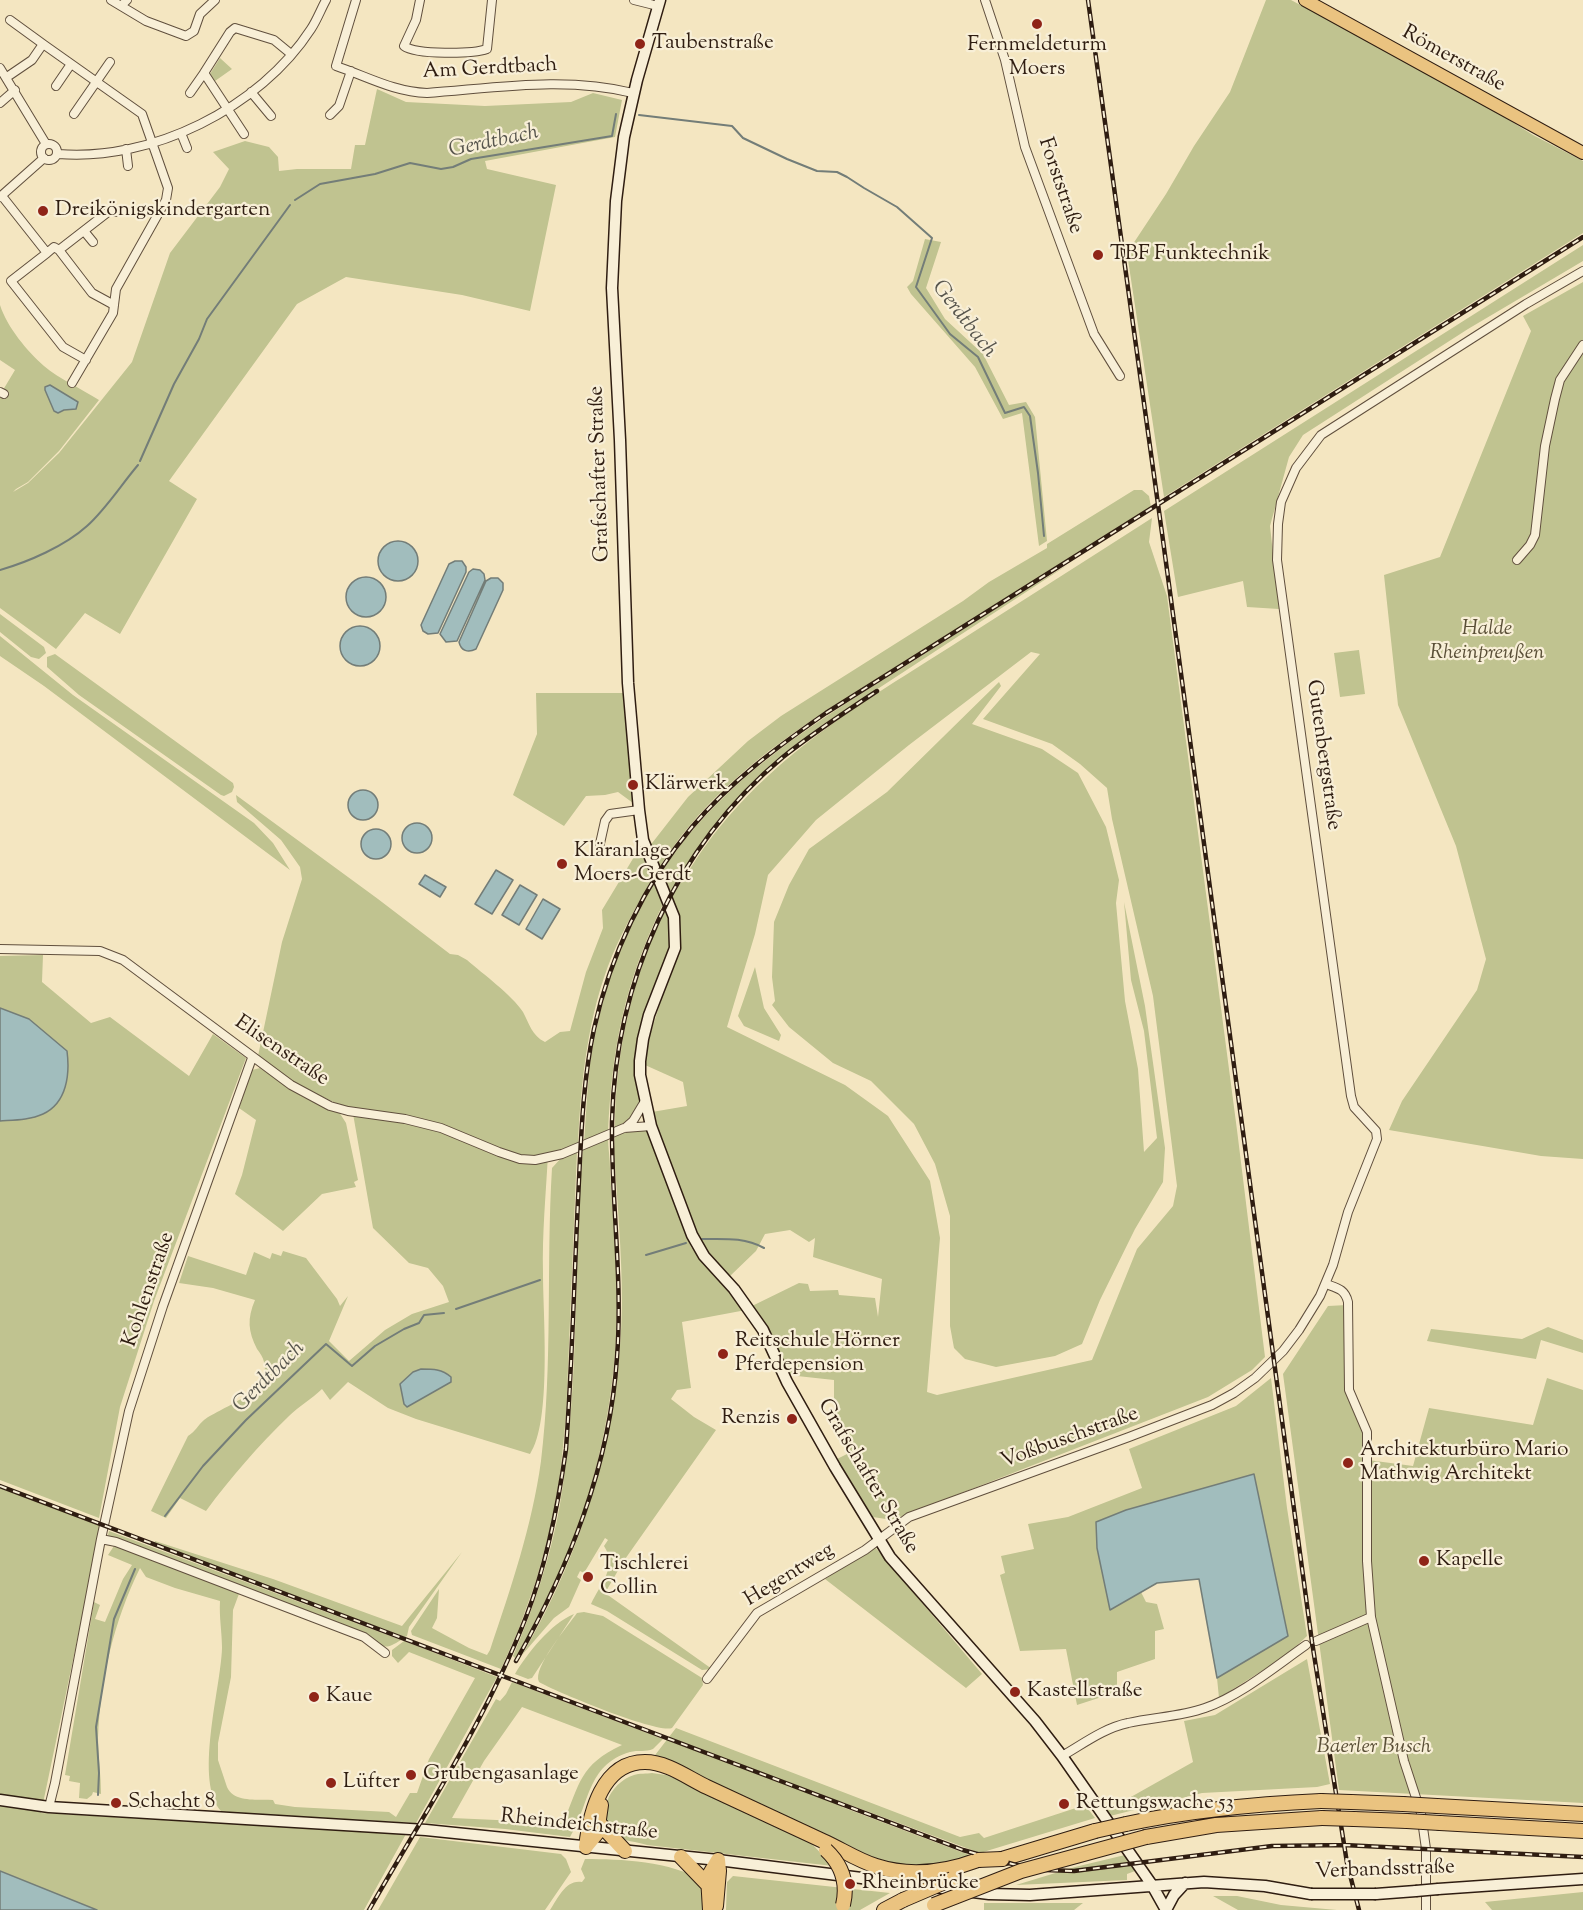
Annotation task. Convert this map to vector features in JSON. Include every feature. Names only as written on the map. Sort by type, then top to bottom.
[{"type":"highway","points":[[586,1847],[588,1829],[601,1789],[615,1773],[635,1762],[660,1764],[855,1857],[885,1869],[910,1872],[932,1872],[1002,1859],[1126,1824],[1263,1803],[1351,1802],[1583,1814]]},
{"type":"highway","points":[[586,1847],[597,1833],[602,1801],[606,1792],[619,1778],[627,1773],[644,1769],[678,1773]]},
{"type":"highway","points":[[928,1908],[1021,1871],[1146,1837],[1216,1825],[1322,1818],[1583,1831]]},
{"type":"highway","points":[[600,1824],[625,1851]]},
{"type":"highway","points":[[804,1834],[826,1850],[839,1866],[844,1878],[843,1908]]},
{"type":"highway","points":[[681,1857],[707,1884]]},
{"type":"highway","points":[[710,1910],[707,1884],[711,1870],[718,1860]]},
{"type":"highway","points":[[717,1910],[718,1860]]},
{"type":"highway","points":[[884,1910],[952,1879],[982,1862]]},
{"type":"highway","points":[[951,1910],[975,1888]]},
{"type":"main road","name":"Römerstraße","points":[[1305,0],[1583,153]]},
{"type":"main road","name":"Grafschafter Straße","points":[[659,3],[633,93],[624,137],[616,201],[612,288],[620,440],[628,683],[639,810],[643,840],[674,917],[675,926],[675,948],[649,1015],[640,1061],[651,1126],[692,1235],[704,1256],[734,1289],[763,1330],[788,1382],[879,1541],[907,1577],[1035,1721],[1152,1885],[1166,1910]]},
{"type":"main road","name":"Rheindeichstraße","points":[[0,1800],[49,1807],[426,1830],[718,1860],[988,1894],[1030,1895],[1152,1885]]},
{"type":"main road","name":"Verbandsstraße","points":[[1152,1885],[1228,1882],[1311,1894],[1376,1894],[1583,1879]]},
{"type":"main road","points":[[1166,1910],[1174,1895],[1185,1882]]},
{"type":"street","points":[[111,0],[124,3],[146,21],[186,36],[194,31],[200,15],[215,0]]},
{"type":"street","points":[[47,253],[1,196],[44,158],[53,159],[58,154],[99,154],[154,144],[209,120],[250,92],[291,54],[312,27],[326,0]]},
{"type":"street","points":[[330,115],[339,106],[351,71],[336,66],[356,0]]},
{"type":"street","points":[[420,0],[416,20],[404,46],[409,50],[453,52],[487,49],[492,0]]},
{"type":"street","points":[[634,0],[659,3]]},
{"type":"street","name":"Forststraße","points":[[985,0],[1005,60],[1025,147],[1094,334],[1119,376]]},
{"type":"street","points":[[10,20],[142,114],[168,188],[166,200],[116,289],[113,314],[72,384]]},
{"type":"street","points":[[190,93],[230,32],[235,28],[274,40],[291,54]]},
{"type":"street","points":[[7,77],[32,60],[43,44]]},
{"type":"street","points":[[75,114],[110,62]]},
{"type":"street","points":[[56,86],[72,64]]},
{"type":"street","points":[[0,68],[46,144]]},
{"type":"street","name":"Am Gerdtbach","points":[[351,71],[382,84],[410,92],[426,93],[558,83],[604,86],[633,93]]},
{"type":"street","points":[[204,73],[244,134]]},
{"type":"street","points":[[0,103],[15,90]]},
{"type":"street","points":[[250,92],[271,116]]},
{"type":"street","points":[[181,133],[187,148]]},
{"type":"street","points":[[46,144],[55,145],[58,154]]},
{"type":"street","points":[[44,158],[41,150],[46,144]]},
{"type":"street","points":[[126,149],[128,166]]},
{"type":"street","points":[[59,250],[108,212],[154,211],[159,213]]},
{"type":"street","points":[[84,231],[93,242]]},
{"type":"street","points":[[86,360],[63,347],[11,281],[54,247],[59,250],[92,293],[114,305]]},
{"type":"street","name":"Gutenbergstraße","points":[[1269,1364],[1311,1314],[1326,1284],[1348,1212],[1377,1138],[1376,1131],[1354,1107],[1350,1096],[1277,560],[1281,502],[1296,468],[1321,435],[1526,304],[1583,271]]},
{"type":"street","points":[[1516,560],[1530,545],[1534,535],[1545,446],[1557,389],[1560,380],[1583,345]]},
{"type":"street","points":[[599,848],[605,821],[610,814],[639,810]]},
{"type":"street","name":"Elisenstraße","points":[[0,949],[100,951],[111,954],[123,960],[252,1058],[291,1085],[330,1106],[348,1111],[405,1119],[441,1128],[520,1159],[550,1158],[624,1128],[633,1121],[645,1101]]},
{"type":"street","name":"Kohlenstraße","points":[[49,1807],[101,1539],[132,1400],[163,1306],[252,1058]]},
{"type":"street","name":"Elisenstraße","points":[[624,1128],[651,1126]]},
{"type":"street","points":[[1326,1284],[1342,1290],[1348,1302],[1349,1390],[1367,1432],[1367,1561],[1371,1617],[1400,1742],[1421,1813],[1426,1849],[1426,1910]]},
{"type":"street","name":"Voßbuschstraße","points":[[879,1541],[902,1522],[920,1512],[1212,1405],[1241,1388],[1269,1364]]},
{"type":"street","points":[[101,1539],[116,1542],[205,1575],[364,1637],[385,1653]]},
{"type":"street","name":"Hegentweg","points":[[707,1679],[757,1614],[879,1541]]},
{"type":"street","points":[[1316,1641],[1371,1617]]},
{"type":"street","points":[[1062,1756],[1099,1734],[1126,1723],[1173,1716],[1211,1706],[1258,1678],[1306,1645]]},
{"type":"green space","points":[[1266,0],[1291,0],[1474,98],[1533,135],[1583,161],[1583,233],[1164,497],[1127,253],[1230,92]]},
{"type":"green space","points":[[220,58],[232,69],[215,81],[210,74]]},
{"type":"green space","points":[[377,89],[406,102],[485,106],[571,102],[593,93],[622,100],[615,137],[485,161],[487,169],[556,185],[530,311],[462,295],[346,277],[297,304],[169,481],[197,499],[120,634],[85,613],[56,649],[0,608],[0,395],[15,370],[0,360],[0,305],[24,346],[44,366],[99,400],[59,451],[28,482],[13,492],[28,483],[59,453],[132,362],[170,253],[220,187],[229,169],[213,152],[245,141],[269,147],[278,157],[279,171],[351,169],[355,145],[365,145]]},
{"type":"green space","points":[[925,239],[941,242],[926,288],[945,319],[983,354],[1009,405],[1026,402],[1035,417],[1047,541],[1039,546],[1022,413],[1003,419],[975,367],[907,287],[913,281]]},
{"type":"green space","points":[[1583,245],[1583,261],[1468,329],[1303,435],[1289,457],[1270,526],[1279,609],[1247,607],[1243,581],[1178,597],[1164,511]]},
{"type":"green space","name":"Halde Rheinpreußen","points":[[1583,282],[1583,1159],[1541,1156],[1389,1130],[1402,1101],[1477,990],[1486,959],[1456,846],[1398,705],[1384,575],[1440,557],[1531,331],[1523,316]]},
{"type":"green space","points":[[1134,490],[1142,490],[1149,496],[1151,507],[792,734],[748,768],[708,805],[673,847],[658,870],[649,847],[688,797],[748,741],[781,716],[963,601],[989,582],[1047,548],[1047,544]]},
{"type":"green space","points":[[1152,518],[1149,542],[1167,596],[1265,1357],[1252,1370],[1208,1397],[892,1520],[873,1517],[837,1459],[851,1452],[848,1444],[851,1442],[834,1410],[834,1380],[788,1375],[752,1306],[799,1283],[808,1284],[810,1291],[838,1290],[839,1295],[875,1298],[878,1317],[882,1279],[813,1257],[815,1238],[809,1242],[790,1230],[765,1234],[756,1251],[729,1277],[710,1257],[689,1216],[652,1112],[687,1106],[683,1082],[645,1065],[646,1047],[680,942],[679,922],[671,899],[695,861],[748,795],[810,740],[878,693]],"holes":[[[1031,652],[1040,654],[983,719],[1052,744],[1080,764],[1107,788],[1112,819],[1153,996],[1177,1186],[1173,1206],[1137,1249],[1092,1360],[937,1395],[927,1392],[940,1238],[930,1181],[888,1116],[845,1085],[727,1027],[755,934],[768,875],[816,820],[909,745]]]},
{"type":"green space","points":[[1069,564],[830,720],[781,757],[719,819],[669,894],[660,875],[684,841],[711,810],[771,756],[838,709]]},
{"type":"green space","points":[[0,614],[44,647],[46,653],[39,659],[31,657],[0,632]]},
{"type":"green space","points":[[0,636],[73,695],[254,823],[273,843],[290,870],[44,686],[0,656]]},
{"type":"green space","points":[[1359,650],[1365,694],[1340,697],[1334,653]]},
{"type":"green space","points":[[55,654],[233,783],[232,792],[221,795],[79,695],[47,667],[47,657]]},
{"type":"green space","points":[[999,682],[1001,686],[972,724],[1042,749],[1078,773],[1106,827],[1119,880],[1116,903],[1125,1001],[1138,1069],[1144,1152],[1157,1138],[1144,1031],[1131,980],[1124,902],[1145,1006],[1165,1148],[1163,1182],[1135,1229],[1100,1300],[1082,1344],[1055,1356],[996,1367],[965,1359],[954,1348],[950,1326],[950,1216],[935,1164],[914,1124],[871,1081],[833,1063],[789,1027],[772,1005],[775,1001],[772,977],[774,922],[789,885],[809,849],[887,792]]},
{"type":"green space","points":[[536,693],[623,693],[633,803],[618,792],[586,796],[564,826],[513,795],[537,734]]},
{"type":"green space","points":[[236,795],[450,954],[467,960],[512,999],[523,1012],[534,1033],[545,1042],[560,1032],[570,1031],[586,972],[603,928],[602,910],[640,847],[653,878],[612,956],[597,1001],[587,1048],[578,1144],[548,1154],[543,1243],[544,1394],[537,1439],[530,1454],[416,1419],[388,1408],[348,1382],[330,1400],[322,1389],[293,1412],[267,1438],[206,1511],[180,1498],[166,1518],[151,1511],[188,1436],[204,1420],[254,1390],[261,1382],[264,1373],[264,1360],[250,1331],[250,1319],[255,1300],[213,1288],[179,1283],[188,1256],[246,1275],[254,1252],[270,1259],[272,1253],[281,1256],[283,1251],[306,1258],[340,1306],[348,1296],[329,1341],[349,1361],[385,1330],[412,1314],[449,1302],[443,1286],[428,1268],[409,1263],[373,1228],[352,1108],[344,1107],[296,1084],[258,1056],[282,942],[302,879],[300,867],[281,840],[237,802]],"holes":[[[433,1369],[445,1372],[451,1377],[445,1385],[408,1407],[404,1404],[402,1391]]]},
{"type":"green space","points":[[654,883],[663,904],[639,960],[623,1015],[613,1071],[608,1132],[584,1142],[590,1064],[605,993],[621,947]]},
{"type":"green space","points":[[665,909],[672,933],[669,948],[648,1001],[635,1059],[640,1103],[631,1120],[615,1129],[618,1072],[628,1016],[643,962]]},
{"type":"green space","points":[[43,955],[42,982],[91,1023],[110,1017],[189,1076],[213,1034],[246,1058],[154,1301],[120,1407],[99,1518],[0,1480],[0,1121],[33,1117],[51,1109],[62,1095],[67,1069],[66,1051],[29,1019],[0,1008],[0,956]]},
{"type":"green space","points":[[755,967],[764,1008],[781,1035],[779,1041],[744,1026],[738,1016]]},
{"type":"green space","points":[[260,1068],[303,1097],[339,1112],[346,1123],[358,1180],[354,1182],[356,1187],[322,1194],[283,1231],[235,1194],[256,1120],[239,1108],[252,1070]]},
{"type":"green space","points":[[624,1131],[647,1131],[652,1141],[691,1247],[746,1310],[682,1322],[691,1388],[677,1390],[671,1399],[716,1430],[623,1562],[605,1593],[712,1669],[702,1670],[607,1611],[591,1604],[608,1568],[608,1554],[604,1546],[608,1540],[605,1538],[584,1573],[580,1571],[577,1577],[581,1580],[569,1607],[554,1618],[522,1655],[564,1572],[581,1530],[606,1441],[620,1350],[622,1304],[615,1135]]},
{"type":"green space","points":[[608,1137],[617,1297],[616,1344],[603,1438],[592,1485],[577,1530],[539,1617],[515,1658],[513,1656],[535,1600],[552,1543],[566,1460],[571,1416],[583,1148]]},
{"type":"green space","points":[[577,1151],[566,1416],[560,1476],[551,1526],[536,1581],[501,1669],[412,1635],[411,1631],[439,1589],[437,1618],[432,1628],[487,1655],[490,1650],[526,1533],[541,1461],[547,1388],[552,1168],[562,1157]]},
{"type":"green space","name":"Baerler Busch","points":[[1347,1305],[1347,1391],[1365,1433],[1368,1460],[1413,1466],[1429,1408],[1533,1425],[1547,1378],[1583,1390],[1583,1803],[1339,1790],[1283,1374],[1328,1306]]},
{"type":"green space","points":[[1548,1327],[1583,1340],[1583,1353],[1541,1340],[1536,1359],[1427,1341],[1431,1329],[1522,1339]]},
{"type":"green space","points":[[1271,1378],[1287,1508],[1307,1636],[1287,1655],[1219,1698],[1217,1678],[1288,1635],[1253,1474],[1110,1609],[1141,1592],[1146,1602],[1157,1604],[1164,1629],[1155,1631],[1155,1659],[1117,1672],[1117,1692],[1077,1705],[1066,1649],[1020,1651],[1000,1575],[1005,1573],[1001,1556],[1034,1549],[1028,1524],[1068,1517],[1142,1488],[1129,1449],[1236,1406]]},
{"type":"green space","points":[[0,1484],[104,1527],[97,1545],[41,1813],[406,1834],[364,1910],[97,1910],[0,1871]]},
{"type":"green space","points":[[109,1531],[401,1640],[386,1647],[382,1646],[366,1635],[110,1537]]},
{"type":"green space","points":[[155,1541],[273,1579],[402,1626],[462,1552],[409,1627],[405,1637],[154,1544]]},
{"type":"green space","points":[[114,1546],[240,1591],[233,1610],[231,1677],[218,1743],[218,1760],[227,1787],[235,1796],[254,1800],[273,1800],[275,1804],[295,1807],[389,1812],[396,1817],[410,1793],[417,1793],[429,1759],[475,1678],[409,1652],[398,1663],[392,1656],[392,1650],[404,1641],[497,1677],[416,1823],[222,1812],[214,1798],[209,1758],[221,1665],[220,1601],[146,1577],[140,1568],[123,1609],[105,1672],[98,1738],[101,1794],[93,1792],[87,1799],[79,1798],[80,1783],[69,1781],[70,1776],[65,1775],[94,1602],[100,1605],[95,1619],[105,1622],[123,1579],[132,1565],[108,1555]]},
{"type":"green space","points":[[875,1547],[982,1674],[966,1688],[825,1579]]},
{"type":"green space","points":[[577,1613],[603,1616],[702,1678],[703,1685],[672,1728],[648,1725],[628,1719],[539,1682],[541,1667],[552,1647]]},
{"type":"green space","points":[[574,1614],[532,1678],[528,1679],[515,1674],[532,1649],[548,1632],[565,1618]]},
{"type":"green space","points":[[1307,1659],[1330,1784],[1317,1787],[1202,1793],[1110,1816],[1106,1811],[1193,1762],[1184,1721],[1215,1715]]},
{"type":"green space","points":[[512,1682],[663,1739],[653,1749],[630,1752],[605,1766],[591,1787],[577,1825],[570,1837],[425,1823],[496,1699],[500,1701]],"holes":[[[522,1707],[622,1745],[608,1752],[589,1768],[578,1786],[563,1823],[452,1818],[484,1761]]]},
{"type":"green space","points":[[676,1728],[960,1837],[979,1833],[984,1838],[1085,1805],[1095,1818],[980,1853],[842,1802],[842,1807],[972,1856],[936,1865],[890,1862],[877,1859],[652,1759]]},
{"type":"green space","points":[[636,1774],[666,1775],[693,1786],[797,1836],[812,1844],[833,1866],[647,1845],[618,1837],[609,1827],[606,1819],[605,1810],[611,1792],[625,1779]]},
{"type":"green space","points":[[420,1837],[561,1854],[566,1859],[571,1872],[545,1910],[378,1910]]},
{"type":"green space","points":[[1125,1855],[1135,1871],[1127,1874],[1127,1880],[1016,1885],[1075,1867]]},
{"type":"green space","points":[[585,1859],[645,1862],[690,1874],[702,1881],[707,1910],[550,1910],[567,1886],[571,1883],[582,1882],[585,1878],[581,1869]]},
{"type":"green space","points":[[733,1876],[890,1893],[860,1910],[726,1910],[727,1882]]},
{"type":"green space","points":[[1583,1892],[1583,1910],[1492,1910],[1485,1902]]},
{"type":"green space","points":[[1213,1896],[1237,1896],[1281,1905],[1337,1910],[1238,1910]]},
{"type":"green space","points":[[984,1903],[1083,1903],[1074,1910],[984,1910]]},
{"type":"water","points":[[50,385],[78,402],[76,409],[58,413],[54,411],[45,390],[45,387]]},
{"type":"water","points":[[398,541],[406,542],[412,547],[417,553],[417,569],[412,575],[406,580],[398,581],[390,580],[384,575],[379,569],[378,561],[379,553],[384,547],[390,542]]},
{"type":"water","points":[[462,561],[466,572],[438,633],[428,634],[423,631],[421,625],[449,564]]},
{"type":"water","points":[[473,569],[480,570],[485,580],[457,641],[446,642],[440,634],[469,572]]},
{"type":"water","points":[[366,577],[374,578],[380,583],[385,589],[385,605],[380,611],[374,616],[366,617],[358,616],[352,611],[347,605],[346,597],[347,589],[352,583],[358,578]]},
{"type":"water","points":[[498,578],[503,583],[503,590],[476,649],[465,650],[459,642],[486,581]]},
{"type":"water","points":[[360,626],[368,627],[374,632],[379,638],[379,654],[374,660],[368,665],[360,666],[352,665],[346,660],[341,654],[340,646],[341,638],[346,632],[352,627]]},
{"type":"water","points":[[363,790],[373,795],[378,805],[373,815],[363,820],[353,815],[348,805],[353,795]]},
{"type":"water","points":[[417,823],[427,828],[432,838],[427,848],[417,853],[407,848],[402,838],[407,828]]},
{"type":"water","points":[[376,829],[386,834],[391,844],[386,854],[376,859],[366,854],[361,844],[366,834]]},
{"type":"water","points":[[496,870],[513,880],[492,914],[475,904]]},
{"type":"water","points":[[425,875],[446,887],[440,897],[419,884]]},
{"type":"water","points":[[520,885],[537,895],[519,925],[502,915]]},
{"type":"water","points":[[543,899],[560,909],[542,939],[526,929]]},
{"type":"water","points":[[0,1008],[29,1019],[67,1051],[67,1078],[62,1095],[51,1109],[38,1116],[0,1121]]},
{"type":"water","points":[[421,1369],[444,1372],[451,1377],[451,1382],[407,1407],[404,1404],[400,1384],[413,1372]]},
{"type":"water","points":[[1254,1474],[1288,1636],[1217,1678],[1199,1579],[1157,1583],[1110,1610],[1097,1548],[1096,1522],[1126,1510]]},
{"type":"water","points":[[0,1871],[97,1910],[0,1910]]},
{"type":"waterway","name":"Gerdtbach","points":[[295,200],[320,184],[375,174],[410,163],[441,169],[453,167],[471,159],[612,136],[616,114]]},
{"type":"waterway","name":"Gerdtbach","points":[[639,115],[732,126],[743,138],[787,159],[817,171],[837,172],[847,177],[897,207],[932,238],[916,287],[950,334],[978,357],[1005,413],[1024,407],[1030,416],[1044,536]]},
{"type":"waterway","name":"Gerdtbach","points":[[140,461],[174,384],[199,339],[207,319],[290,205]]},
{"type":"waterway","name":"Gerdtbach","points":[[0,570],[46,552],[78,533],[101,512],[138,465]]},
{"type":"waterway","name":"Gerdtbach","points":[[702,1239],[741,1240],[764,1248]]},
{"type":"waterway","name":"Gerdtbach","points":[[646,1255],[686,1243]]},
{"type":"waterway","name":"Gerdtbach","points":[[456,1309],[540,1280]]},
{"type":"waterway","name":"Gerdtbach","points":[[165,1516],[203,1466],[246,1420],[326,1344],[352,1366],[375,1346],[419,1323],[424,1315],[444,1313]]},
{"type":"waterway","name":"Gerdtbach","points":[[98,1795],[96,1727],[114,1619],[135,1569]]},
{"type":"railway","points":[[1088,0],[1312,1642],[1347,1863],[1359,1910]]},
{"type":"railway","points":[[369,1910],[453,1766],[492,1693],[526,1617],[540,1576],[555,1513],[566,1449],[581,1136],[590,1050],[601,1002],[619,948],[644,897],[675,849],[722,795],[772,752],[826,713],[1583,237]]},
{"type":"railway","points":[[516,1661],[553,1589],[584,1515],[606,1437],[613,1398],[619,1298],[612,1122],[616,1070],[625,1019],[639,969],[658,921],[682,875],[711,832],[745,793],[783,757],[877,691]]},
{"type":"railway","points":[[0,1486],[963,1850],[1016,1865],[1046,1870],[1074,1871],[1272,1846],[1344,1845],[1583,1857]]},
{"type":"place","name":"Fernmeldeturm Moers","points":[[1037,24]]},
{"type":"place","name":"Taubenstraße","points":[[640,44]]},
{"type":"place","name":"Dreikönigskindergarten","points":[[43,211]]},
{"type":"place","name":"TBF Funktechnik","points":[[1098,255]]},
{"type":"place","name":"Klärwerk","points":[[633,785]]},
{"type":"place","name":"Kläranlage Moers-Gerdt","points":[[562,864]]},
{"type":"place","name":"Reitschule Hörner Pferdepension","points":[[723,1354]]},
{"type":"place","name":"Renzis","points":[[792,1419]]},
{"type":"place","name":"Architekturbüro Mario Mathwig Architekt","points":[[1348,1463]]},
{"type":"place","name":"Kapelle","points":[[1424,1561]]},
{"type":"place","name":"Tischlerei Collin","points":[[588,1577]]},
{"type":"place","name":"Kastellstraße","points":[[1015,1692]]},
{"type":"place","name":"Kaue","points":[[314,1697]]},
{"type":"place","name":"Grubengasanlage","points":[[411,1775]]},
{"type":"place","name":"Lüfter","points":[[331,1783]]},
{"type":"place","name":"Schacht 8","points":[[116,1803]]},
{"type":"place","name":"Rettungswache 53","points":[[1064,1804]]},
{"type":"place","name":"Rheinbrücke","points":[[850,1884]]}]
